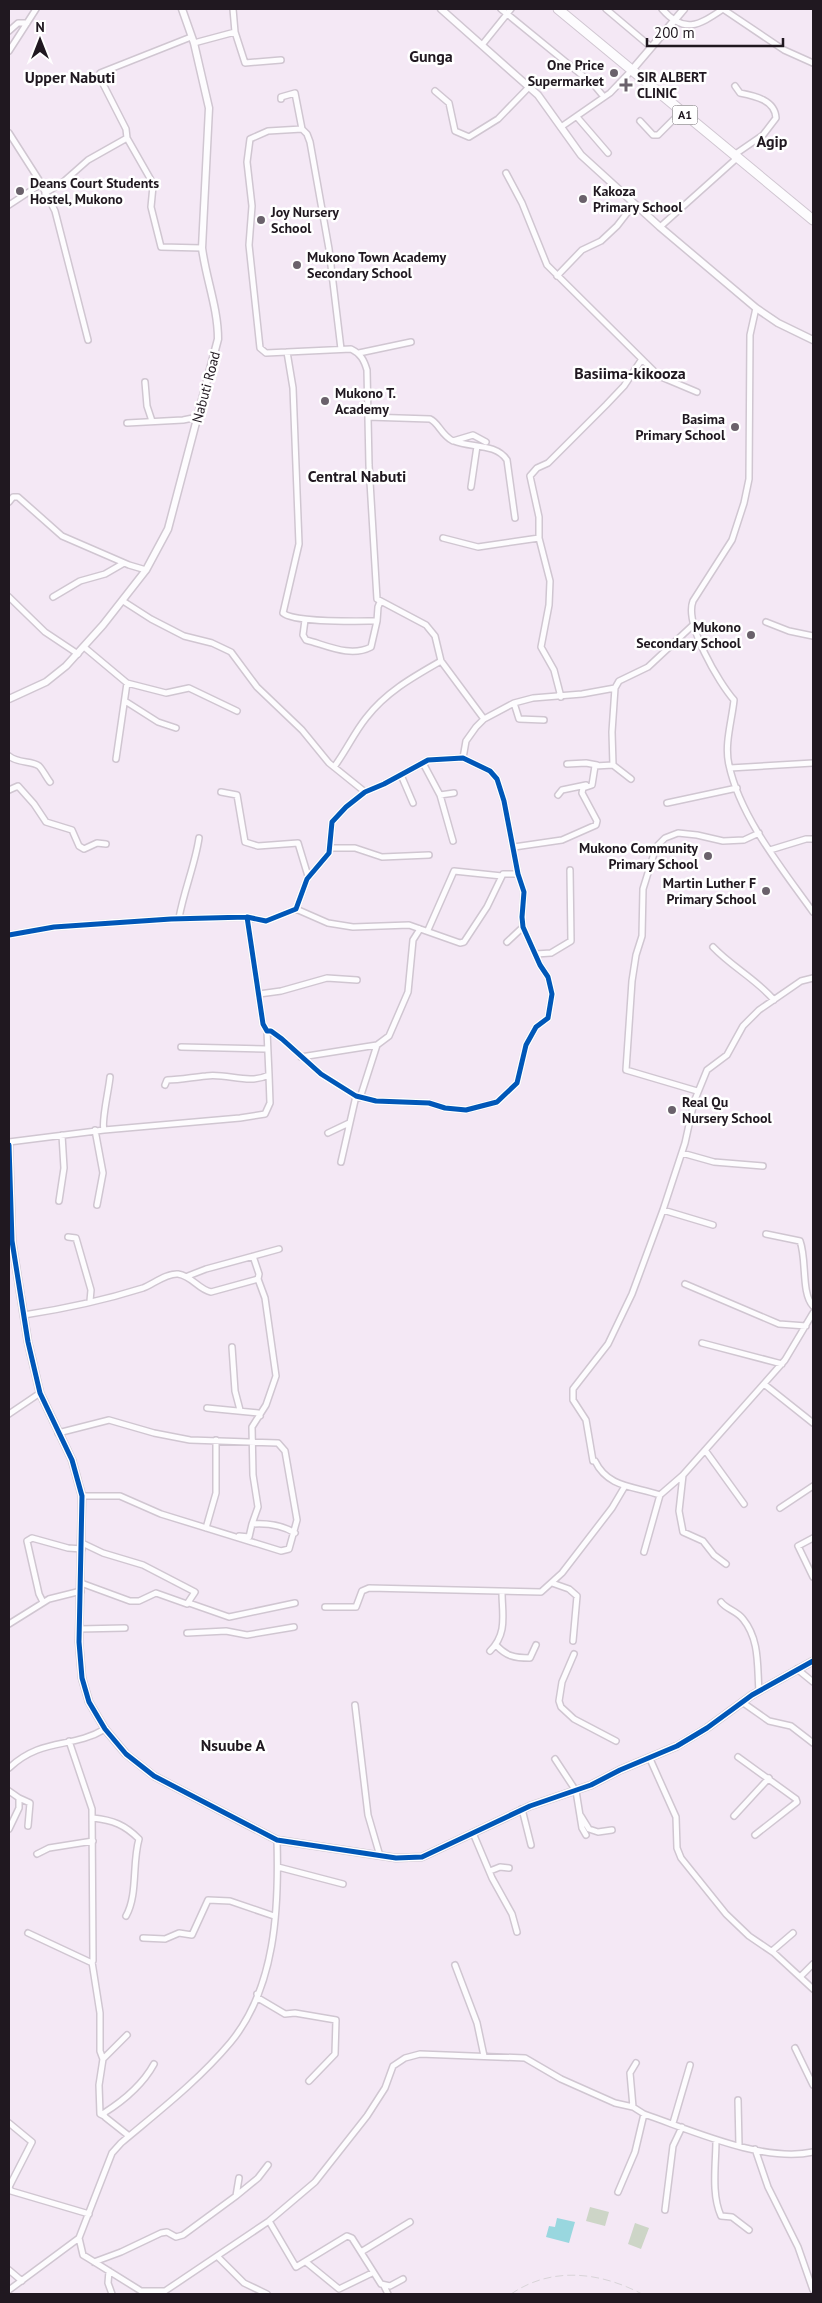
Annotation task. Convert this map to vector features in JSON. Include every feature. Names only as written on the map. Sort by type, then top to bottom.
[{"type":"highway","name":"A1","points":[[558,9],[813,220]]},
{"type":"street","points":[[9,51],[36,9]]},
{"type":"street","name":"Nabuti Road","points":[[9,699],[46,682],[78,654],[123,601],[146,570],[168,529],[218,339],[217,316],[204,269],[202,248],[209,108],[182,9]]},
{"type":"street","points":[[233,9],[235,32],[245,63],[281,60]]},
{"type":"street","points":[[441,9],[529,87],[550,108],[581,155],[660,228],[756,308],[778,323],[813,340]]},
{"type":"street","points":[[501,9],[594,85],[604,97]]},
{"type":"street","points":[[482,45],[511,9]]},
{"type":"street","points":[[606,9],[651,47]]},
{"type":"street","points":[[662,9],[673,22],[684,25],[704,21],[723,9],[784,50],[813,63]]},
{"type":"street","points":[[562,127],[604,97],[632,70],[684,9]]},
{"type":"street","points":[[9,31],[18,23],[27,23]]},
{"type":"street","points":[[202,248],[161,247],[151,207],[153,186],[149,175],[127,138],[126,129],[100,78],[100,73],[192,40],[235,32]]},
{"type":"street","points":[[660,228],[736,157],[763,135],[776,118],[771,105],[754,96],[740,93],[735,86]]},
{"type":"street","points":[[435,91],[449,103],[455,131],[469,137],[498,119],[529,87]]},
{"type":"street","points":[[281,99],[281,97],[296,93],[302,129],[307,134],[310,142],[329,249],[341,349]]},
{"type":"street","points":[[640,121],[653,135],[658,135],[681,112]]},
{"type":"street","points":[[577,117],[608,153]]},
{"type":"street","points":[[302,129],[268,130],[255,135],[248,143],[247,162],[252,206],[250,245],[260,348],[266,353],[341,349],[359,352],[411,342]]},
{"type":"street","points":[[9,133],[41,184],[59,224],[88,340]]},
{"type":"street","points":[[45,193],[62,183],[88,160],[127,138]]},
{"type":"street","points":[[506,173],[522,203],[539,250],[547,265],[659,376],[697,392]]},
{"type":"street","points":[[9,205],[41,184]]},
{"type":"street","points":[[558,276],[582,250],[601,241],[617,226],[634,204]]},
{"type":"street","points":[[756,308],[750,335],[748,484],[732,540],[692,604],[693,625],[706,655],[734,700],[728,741],[730,768],[737,788],[759,833],[813,912]]},
{"type":"street","points":[[287,352],[293,388],[299,544],[283,613],[286,616],[305,620],[377,622]]},
{"type":"street","points":[[305,620],[304,635],[306,640],[338,650],[353,652],[371,647],[380,602],[378,598],[375,561],[366,370],[359,352]]},
{"type":"street","points":[[561,697],[554,670],[541,647],[549,605],[550,581],[539,538],[539,517],[530,476],[537,468],[548,462],[606,405],[624,386],[642,358]]},
{"type":"street","points":[[145,382],[147,406],[152,421]]},
{"type":"street","points":[[127,423],[183,420],[198,417]]},
{"type":"street","points":[[368,417],[434,420],[442,434],[453,441],[490,448],[502,453],[507,460],[515,518]]},
{"type":"street","points":[[453,441],[473,435],[486,442]]},
{"type":"street","points":[[471,487],[477,446]]},
{"type":"street","points":[[9,502],[14,497],[18,497],[54,531],[124,563],[146,570]]},
{"type":"street","points":[[443,538],[478,547],[539,538]]},
{"type":"street","points":[[53,597],[80,581],[106,574],[124,563]]},
{"type":"street","points":[[9,596],[45,632],[78,654]]},
{"type":"street","points":[[123,601],[151,619],[184,636],[212,643],[231,652],[257,687],[302,730],[334,767],[365,792]]},
{"type":"street","points":[[380,602],[426,625],[435,636],[441,661],[466,691],[484,719]]},
{"type":"street","points":[[766,622],[789,631],[813,636]]},
{"type":"street","points":[[614,765],[612,732],[615,688],[619,681],[648,667],[693,625]]},
{"type":"street","points":[[84,647],[127,684],[166,693],[189,688],[237,711]]},
{"type":"street","points":[[334,767],[365,719],[388,695],[408,679],[441,661]]},
{"type":"street","points":[[116,759],[127,684]]},
{"type":"street","points":[[463,758],[466,741],[484,719],[514,703],[534,698],[561,697],[615,688]]},
{"type":"street","points":[[125,701],[158,722],[176,728]]},
{"type":"street","points":[[514,703],[520,719],[544,720]]},
{"type":"street","points":[[9,756],[15,761],[34,763],[40,767],[50,782]]},
{"type":"street","points":[[247,917],[263,1024],[267,1030],[282,1039],[321,1074],[358,1097],[394,1102],[429,1103],[462,1110],[497,1102],[520,1079],[526,1045],[533,1031],[548,1018],[552,994],[548,977],[540,965],[523,927],[524,892],[518,874],[514,847],[497,779],[490,771],[463,758],[428,760],[365,792],[332,822],[329,853],[308,876],[296,909]]},
{"type":"street","points":[[423,763],[440,794],[453,841]]},
{"type":"street","points":[[730,768],[813,763]]},
{"type":"street","points":[[567,764],[614,765],[631,779]]},
{"type":"street","points":[[592,785],[595,766],[597,765]]},
{"type":"street","points":[[401,775],[413,802]]},
{"type":"street","points":[[558,795],[562,790],[577,785],[592,785]]},
{"type":"street","points":[[514,847],[562,840],[594,827],[597,821],[582,793],[583,788],[592,785]]},
{"type":"street","points":[[9,790],[18,786],[34,804],[46,822],[72,830],[79,846],[84,849],[96,843],[106,844]]},
{"type":"street","points":[[667,803],[737,788]]},
{"type":"street","points":[[221,792],[237,795],[245,842],[258,846],[298,843],[308,876]]},
{"type":"street","points":[[440,794],[454,793]]},
{"type":"street","points":[[698,1091],[626,1070],[632,980],[636,955],[642,936],[644,885],[656,847],[669,836],[689,833],[723,841],[744,840],[759,833]]},
{"type":"street","points":[[180,918],[184,892],[197,854],[199,838]]},
{"type":"street","points":[[770,850],[806,839],[813,839]]},
{"type":"street","points":[[330,848],[354,848],[382,857],[429,855]]},
{"type":"street","points":[[536,954],[551,953],[571,941],[570,870]]},
{"type":"street","points":[[428,930],[454,871],[502,876]]},
{"type":"street","points":[[9,936],[54,927],[180,918],[247,917],[266,921],[296,909],[332,924],[374,927],[405,924],[428,930],[456,943],[464,942],[487,907],[502,876],[505,873],[518,874]]},
{"type":"street","points":[[507,942],[523,927]]},
{"type":"street","points":[[341,1162],[349,1123],[377,1045],[392,1032],[408,992],[413,940],[420,928]]},
{"type":"street","points":[[714,947],[732,966],[764,988],[774,1000]]},
{"type":"street","points":[[259,994],[281,991],[327,978],[357,980]]},
{"type":"street","points":[[660,1495],[625,1486],[607,1479],[601,1473],[595,1461],[593,1462],[586,1420],[573,1400],[573,1393],[576,1384],[608,1344],[623,1316],[663,1210],[682,1153],[698,1091],[707,1070],[729,1053],[745,1024],[801,981],[813,978]]},
{"type":"street","points":[[267,1030],[266,1049],[270,1104],[265,1114],[240,1118],[95,1130],[9,1143],[12,1241],[24,1315],[40,1393],[72,1460],[82,1496],[80,1666],[85,1691],[95,1716],[126,1754],[154,1776],[277,1840],[396,1858],[422,1856],[522,1809],[576,1791],[650,1759],[693,1737],[759,1691],[813,1661]]},
{"type":"street","points":[[302,1057],[377,1045]]},
{"type":"street","points":[[181,1047],[266,1049]]},
{"type":"street","points":[[165,1085],[167,1080],[189,1080],[206,1076],[253,1081],[269,1075]]},
{"type":"street","points":[[104,1130],[102,1124],[106,1113],[110,1077]]},
{"type":"street","points":[[328,1132],[349,1123]]},
{"type":"street","points":[[95,1130],[103,1174],[97,1205]]},
{"type":"street","points":[[59,1201],[64,1168],[62,1136]]},
{"type":"street","points":[[682,1153],[714,1162],[763,1166]]},
{"type":"street","points":[[663,1210],[713,1225]]},
{"type":"street","points":[[766,1234],[800,1241],[807,1282],[806,1296],[813,1306]]},
{"type":"street","points":[[68,1237],[76,1238],[91,1290],[90,1300]]},
{"type":"street","points":[[24,1315],[141,1288],[171,1275],[188,1276],[279,1250]]},
{"type":"street","points":[[228,1534],[249,1537],[258,1507],[251,1442],[252,1427],[260,1416],[275,1381],[276,1373],[265,1298],[258,1279],[259,1274],[253,1256]]},
{"type":"street","points":[[188,1276],[211,1292],[258,1279]]},
{"type":"street","points":[[685,1284],[780,1324],[806,1326]]},
{"type":"street","points":[[644,1552],[660,1495],[682,1475],[782,1364],[813,1313]]},
{"type":"street","points":[[702,1343],[782,1364]]},
{"type":"street","points":[[232,1347],[235,1391],[240,1410]]},
{"type":"street","points":[[764,1384],[813,1423]]},
{"type":"street","points":[[9,1414],[40,1393]]},
{"type":"street","points":[[207,1408],[256,1412],[260,1416]]},
{"type":"street","points":[[58,1433],[115,1420],[172,1437],[275,1442],[284,1447],[294,1492],[297,1520],[295,1533],[289,1549],[285,1551],[161,1514],[120,1496],[82,1496]]},
{"type":"street","points":[[206,1528],[216,1493],[216,1440]]},
{"type":"street","points":[[705,1450],[744,1504]]},
{"type":"street","points":[[682,1475],[679,1512],[683,1532],[703,1541],[714,1555],[726,1564]]},
{"type":"street","points":[[325,1607],[356,1607],[362,1591],[369,1588],[541,1592],[568,1566],[612,1508],[625,1486]]},
{"type":"street","points":[[780,1508],[813,1486]]},
{"type":"street","points":[[252,1524],[266,1524],[288,1529],[295,1533]]},
{"type":"street","points":[[43,1602],[39,1594],[27,1541],[32,1538],[68,1548],[82,1546],[143,1565],[194,1590],[195,1593],[190,1603]]},
{"type":"street","points":[[813,1538],[798,1546],[813,1577]]},
{"type":"street","points":[[81,1583],[130,1601],[139,1601],[156,1593],[229,1617],[295,1602]]},
{"type":"street","points":[[552,1583],[574,1592],[577,1596],[573,1641]]},
{"type":"street","points":[[9,1624],[43,1602],[81,1591]]},
{"type":"street","points":[[490,1651],[496,1645],[505,1614],[502,1592]]},
{"type":"street","points":[[721,1602],[744,1620],[752,1634],[758,1656],[757,1676],[759,1691]]},
{"type":"street","points":[[187,1633],[226,1631],[247,1635],[294,1627]]},
{"type":"street","points":[[79,1629],[125,1628]]},
{"type":"street","points":[[496,1645],[503,1653],[514,1658],[530,1658],[536,1645]]},
{"type":"street","points":[[574,1654],[562,1682],[559,1701],[561,1707],[574,1718],[616,1741]]},
{"type":"street","points":[[797,1669],[813,1682]]},
{"type":"street","points":[[742,1702],[769,1720],[790,1726],[813,1743]]},
{"type":"street","points":[[355,1705],[368,1815],[380,1856]]},
{"type":"street","points":[[10,1765],[40,1748],[91,1736],[105,1729]]},
{"type":"street","points":[[69,1741],[84,1788],[92,1804],[92,1962],[97,1983],[96,1996],[100,2013],[100,2051],[103,2059],[99,2084],[100,2114],[129,2136]]},
{"type":"street","points":[[738,1757],[796,1799],[796,1802],[755,1835]]},
{"type":"street","points":[[650,1759],[676,1817],[677,1848],[681,1858],[726,1914],[748,1936],[772,1951],[813,1989]]},
{"type":"street","points":[[556,1760],[576,1791],[582,1828],[586,1835]]},
{"type":"street","points":[[734,1816],[769,1778]]},
{"type":"street","points":[[9,1791],[30,1803],[28,1826]]},
{"type":"street","points":[[9,1829],[18,1808],[19,1798]]},
{"type":"street","points":[[522,1809],[531,1845]]},
{"type":"street","points":[[581,1816],[589,1829],[598,1832],[612,1830]]},
{"type":"street","points":[[93,1818],[118,1822],[126,1826],[139,1839],[135,1853],[130,1908],[126,1916]]},
{"type":"street","points":[[472,1833],[492,1878],[512,1914],[517,1932]]},
{"type":"street","points":[[9,2290],[79,2238],[107,2163],[116,2148],[199,2076],[231,2041],[257,1994],[272,1947],[278,1867],[277,1840]]},
{"type":"street","points":[[37,1854],[50,1848],[93,1841]]},
{"type":"street","points":[[278,1867],[343,1884]]},
{"type":"street","points":[[490,1871],[500,1867],[509,1868]]},
{"type":"street","points":[[143,1938],[165,1939],[179,1933],[192,1935],[208,1900],[230,1901],[274,1916]]},
{"type":"street","points":[[28,1933],[92,1962]]},
{"type":"street","points":[[772,1951],[793,1933]]},
{"type":"street","points":[[800,1978],[813,1964]]},
{"type":"street","points":[[455,1966],[477,2024],[484,2056]]},
{"type":"street","points":[[257,1994],[258,1998],[285,2014],[295,2013],[336,2020],[335,2054],[309,2081]]},
{"type":"street","points":[[103,2059],[126,2035]]},
{"type":"street","points":[[795,2048],[813,2085]]},
{"type":"street","points":[[79,2238],[83,2254],[94,2262],[140,2291],[166,2293],[268,2221],[324,2173],[386,2088],[391,2070],[398,2062],[420,2054],[525,2058],[561,2079],[615,2103],[633,2107],[644,2114],[716,2140],[776,2153],[813,2152]]},
{"type":"street","points":[[633,2107],[630,2073],[636,2063]]},
{"type":"street","points":[[104,2116],[105,2112],[128,2095],[147,2076],[154,2064]]},
{"type":"street","points":[[673,2123],[690,2065]]},
{"type":"street","points":[[738,2100],[739,2146]]},
{"type":"street","points":[[618,2192],[634,2152],[644,2114]]},
{"type":"street","points":[[9,2123],[32,2142],[9,2187],[13,2192],[89,2214]]},
{"type":"street","points":[[664,2210],[673,2146],[682,2127]]},
{"type":"street","points":[[716,2140],[716,2197],[718,2210],[721,2216],[732,2217],[749,2230]]},
{"type":"street","points":[[754,2149],[768,2187],[798,2247],[813,2290]]},
{"type":"street","points":[[94,2262],[121,2252],[161,2232],[167,2232],[176,2237],[183,2235],[258,2178],[268,2165]]},
{"type":"street","points":[[9,2172],[15,2175]]},
{"type":"street","points":[[236,2196],[239,2178]]},
{"type":"street","points":[[268,2221],[294,2266],[306,2262],[347,2236],[352,2238],[372,2272],[388,2294]]},
{"type":"street","points":[[361,2252],[410,2222]]},
{"type":"street","points":[[218,2257],[244,2283],[267,2294]]},
{"type":"street","points":[[306,2262],[339,2289],[372,2272]]},
{"type":"street","points":[[9,2270],[22,2281]]},
{"type":"street","points":[[109,2271],[108,2283],[112,2294]]},
{"type":"street","points":[[384,2286],[390,2286],[403,2279]]},
{"type":"shaded area","points":[[590,2207],[609,2212],[605,2226],[586,2221]]},
{"type":"shaded area","points":[[635,2223],[649,2228],[641,2249],[628,2244]]},
{"type":"water","points":[[557,2218],[575,2222],[569,2243],[546,2237],[549,2226],[555,2227]]},
{"type":"railway","points":[[511,2294],[543,2279],[576,2275],[610,2281],[642,2294]]},
{"type":"cycle path","points":[[9,935],[54,927],[171,919],[247,917],[266,921],[296,909],[307,879],[329,853],[332,822],[346,807],[365,792],[428,760],[463,758],[490,771],[497,779],[504,801],[518,874],[524,892],[523,927],[540,965],[548,977],[552,994],[548,1018],[536,1027],[526,1045],[517,1083],[497,1102],[466,1110],[445,1108],[429,1103],[376,1101],[356,1096],[321,1074],[282,1039],[271,1031],[267,1031],[263,1024],[247,917]]},
{"type":"cycle path","points":[[9,1145],[12,1241],[28,1342],[40,1393],[72,1460],[82,1496],[79,1642],[82,1678],[89,1702],[105,1729],[126,1754],[154,1776],[277,1840],[396,1858],[422,1857],[530,1806],[591,1785],[620,1770],[677,1746],[707,1728],[752,1695],[813,1661]]},
{"type":"place","name":"One Price Supermarket","points":[[614,73]]},
{"type":"place","name":"SIR ALBERT CLINIC","points":[[626,85]]},
{"type":"place","name":"Deans Court Students Hostel, Mukono","points":[[20,191]]},
{"type":"place","name":"Kakoza Primary School","points":[[583,199]]},
{"type":"place","name":"Joy Nursery School","points":[[261,220]]},
{"type":"place","name":"Mukono Town Academy Secondary School","points":[[297,265]]},
{"type":"place","name":"Mukono T. Academy","points":[[325,401]]},
{"type":"place","name":"Basima Primary School","points":[[735,427]]},
{"type":"place","name":"Mukono Secondary School","points":[[751,635]]},
{"type":"place","name":"Mukono Community Primary School","points":[[708,856]]},
{"type":"place","name":"Martin Luther F Primary School","points":[[766,891]]},
{"type":"place","name":"Real Qu Nursery School","points":[[672,1110]]},
{"type":"district","name":"Gunga","points":[[431,56]]},
{"type":"district","name":"Upper Nabuti","points":[[70,77]]},
{"type":"district","name":"Agip","points":[[772,141]]},
{"type":"district","name":"Basiima-kikooza","points":[[630,373]]},
{"type":"district","name":"Central Nabuti","points":[[357,476]]},
{"type":"district","name":"Nsuube A","points":[[233,1745]]}]
